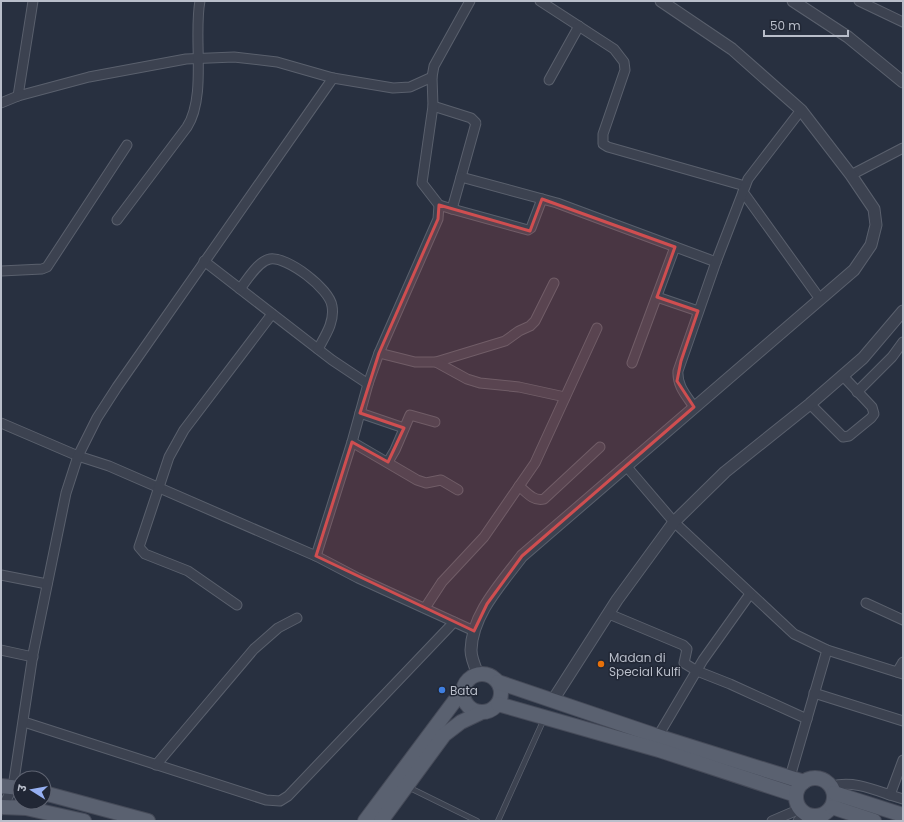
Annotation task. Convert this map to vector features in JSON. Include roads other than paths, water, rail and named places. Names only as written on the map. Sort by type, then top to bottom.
[{"type":"main road","points":[[365,821],[462,691],[465,683],[478,674],[492,677],[498,682],[658,736],[797,780],[819,778],[826,781],[833,790],[903,815]]},
{"type":"main road","points":[[381,821],[444,734],[461,722],[480,712],[492,710],[498,704],[501,689],[498,682]]},
{"type":"main road","points":[[462,691],[463,697],[471,710],[480,712]]},
{"type":"main road","points":[[498,704],[659,750],[796,795]]},
{"type":"main road","points":[[797,780],[799,786],[796,795],[801,815],[819,818],[825,814],[832,808],[834,801],[833,790]]},
{"type":"main road","points":[[52,794],[148,821]]},
{"type":"main road","points":[[1,808],[26,808],[84,821]]},
{"type":"main road","points":[[832,808],[868,820]]},
{"type":"street","points":[[18,96],[33,1]]},
{"type":"street","points":[[117,220],[192,120],[195,109],[199,59],[200,1]]},
{"type":"street","points":[[470,1],[439,55],[432,77],[433,106],[422,183],[439,205],[528,230],[531,228],[542,199]]},
{"type":"street","points":[[540,1],[614,49],[624,62],[625,70],[603,134],[603,144],[608,147],[744,189],[820,299]]},
{"type":"street","points":[[478,674],[471,651],[474,631],[487,604],[522,556],[854,270],[872,245],[876,225],[874,209],[852,174],[801,110],[732,49],[661,1]]},
{"type":"street","points":[[793,1],[848,37],[903,82]]},
{"type":"street","points":[[859,1],[903,22]]},
{"type":"street","points":[[550,80],[580,26]]},
{"type":"street","points":[[1,103],[18,96],[89,78],[186,59],[234,57],[277,62],[333,78],[404,88],[432,77]]},
{"type":"street","points":[[1,808],[11,787],[24,722],[33,657],[47,584],[64,501],[78,456],[97,418],[117,387],[333,78]]},
{"type":"street","points":[[433,106],[470,118],[476,123],[452,209]]},
{"type":"street","points":[[694,407],[677,381],[680,361],[698,311],[744,189],[755,168],[801,110]]},
{"type":"street","points":[[1,271],[42,269],[47,267],[127,145]]},
{"type":"street","points":[[852,174],[903,148]]},
{"type":"street","points":[[461,177],[542,199],[716,262]]},
{"type":"street","points":[[316,556],[352,442],[368,384],[379,354],[438,219],[439,205]]},
{"type":"street","points":[[632,363],[675,247]]},
{"type":"street","points":[[240,289],[261,264],[269,259],[286,263],[325,290],[331,299],[332,316],[330,327],[318,349]]},
{"type":"street","points":[[204,261],[318,349],[368,384]]},
{"type":"street","points":[[379,354],[415,362],[436,362],[505,341],[519,331],[530,326],[535,321],[554,283]]},
{"type":"street","points":[[657,297],[698,311]]},
{"type":"street","points":[[553,700],[609,614],[674,522],[725,472],[810,404],[863,358],[903,311]]},
{"type":"street","points":[[237,605],[188,572],[141,551],[139,547],[140,540],[169,457],[184,430],[272,314]]},
{"type":"street","points":[[425,608],[442,582],[484,537],[535,463],[597,328]]},
{"type":"street","points":[[857,392],[892,357],[903,342]]},
{"type":"street","points":[[436,362],[467,379],[480,383],[520,387],[565,397]]},
{"type":"street","points":[[810,404],[840,436],[846,438],[874,414],[872,407],[842,376]]},
{"type":"street","points":[[360,413],[404,428]]},
{"type":"street","points":[[388,462],[395,450],[410,415],[435,422]]},
{"type":"street","points":[[1,423],[78,456],[109,466],[316,556],[358,578],[474,631]]},
{"type":"street","points":[[352,442],[417,480],[426,483],[441,480],[458,490]]},
{"type":"street","points":[[519,486],[537,500],[544,498],[600,447]]},
{"type":"street","points":[[627,467],[674,522],[794,634],[827,650],[900,673],[903,662]]},
{"type":"street","points":[[1,575],[47,584]]},
{"type":"street","points":[[658,736],[697,671],[750,594]]},
{"type":"street","points":[[866,603],[903,620]]},
{"type":"street","points":[[609,614],[683,645],[687,649],[684,663],[697,671],[730,684],[807,719]]},
{"type":"street","points":[[156,765],[254,649],[278,628],[297,618]]},
{"type":"street","points":[[24,722],[266,800],[280,801],[288,796],[454,622]]},
{"type":"street","points":[[1,650],[33,657]]},
{"type":"street","points":[[797,780],[807,719],[827,650]]},
{"type":"street","points":[[814,693],[903,721]]},
{"type":"street","points":[[890,795],[903,760]]},
{"type":"street","points":[[833,790],[845,783],[858,784],[903,799]]},
{"type":"street","points":[[772,821],[801,815]]},
{"type":"lane","points":[[498,821],[544,718]]},
{"type":"lane","points":[[407,786],[477,821]]},
{"type":"place","name":"Madan di Special Kulfi","points":[[601,664]]},
{"type":"place","name":"Bata","points":[[442,690]]}]
